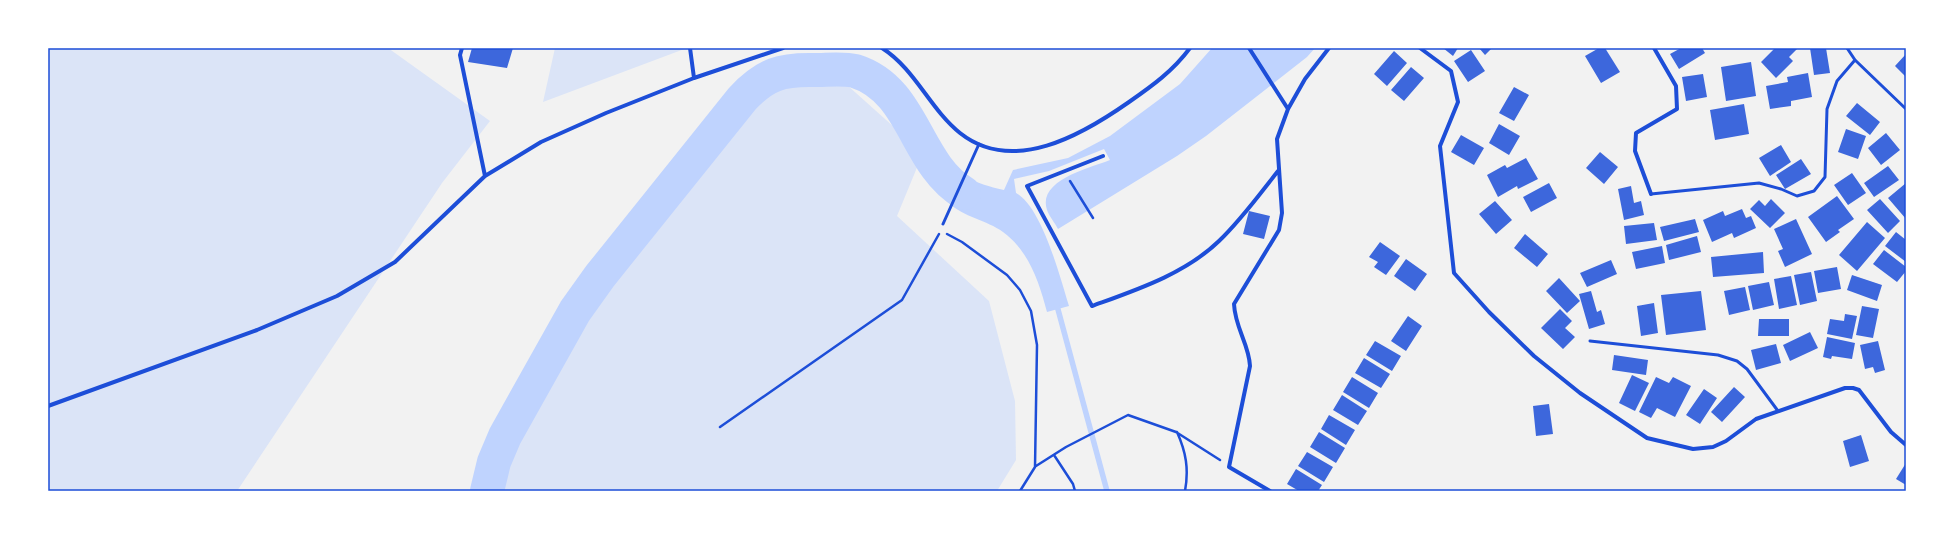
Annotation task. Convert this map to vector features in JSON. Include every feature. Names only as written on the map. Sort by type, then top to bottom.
[{"type":"street","points":[[462,48],[460,55],[485,176]]},
{"type":"street","points":[[690,48],[694,78]]},
{"type":"street","points":[[48,406],[257,330],[337,296],[395,262],[485,176],[541,142],[606,113],[694,78],[783,48]]},
{"type":"street","points":[[882,48],[904,66],[945,118],[960,133],[979,144],[1001,150],[1025,150],[1048,146],[1076,135],[1109,116],[1152,87],[1172,70],[1190,48]]},
{"type":"street","points":[[1249,48],[1288,109]]},
{"type":"street","points":[[1270,491],[1230,467],[1250,366],[1250,357],[1235,318],[1234,304],[1279,230],[1282,213],[1276,139],[1288,109],[1305,79],[1329,48]]},
{"type":"street","points":[[1420,48],[1451,71],[1458,102],[1440,146],[1454,273],[1489,312],[1534,356],[1580,393],[1647,438],[1693,449],[1713,447],[1726,441],[1756,419],[1845,388],[1853,388],[1859,390],[1891,432],[1906,445]]},
{"type":"street","points":[[1651,194],[1635,151],[1636,133],[1677,109],[1676,86],[1654,48]]},
{"type":"street","points":[[1103,156],[1027,186],[1092,306],[1161,278],[1193,261],[1218,242],[1241,219],[1278,171]]},
{"type":"lane","points":[[1847,48],[1855,60],[1906,109]]},
{"type":"lane","points":[[1651,194],[1759,182],[1782,189],[1797,196],[1814,191],[1825,177],[1827,109],[1837,81],[1855,60]]},
{"type":"lane","points":[[942,224],[979,144]]},
{"type":"lane","points":[[1590,341],[1718,355],[1737,361],[1754,378],[1778,411]]},
{"type":"path","points":[[720,426],[902,300],[941,231],[962,242],[1007,275],[1020,290],[1031,311],[1037,345],[1035,467]]},
{"type":"path","points":[[1020,491],[1035,467],[1066,447],[1128,415],[1176,432],[1230,467]]},
{"type":"path","points":[[1176,432],[1185,451],[1188,472],[1186,491]]},
{"type":"path","points":[[1054,455],[1073,484],[1075,491]]},
{"type":"shaded area","points":[[48,48],[388,48],[490,121],[442,183],[237,491],[48,491]]},
{"type":"shaded area","points":[[555,48],[687,48],[543,102]]},
{"type":"shaded area","points":[[837,76],[923,153],[897,216],[989,301],[1015,401],[1016,460],[997,491],[481,491],[486,443],[579,283],[689,154],[741,82]]},
{"type":"water","points":[[1212,48],[1315,48],[1307,57],[1206,136],[1177,156],[1058,229],[1047,210],[1046,200],[1050,191],[1057,183],[1067,177],[1110,160],[1104,149],[1049,171],[1014,179],[1016,193],[1034,212],[1042,227],[1055,261],[1069,306],[1047,312],[1032,268],[1020,248],[997,228],[961,212],[949,203],[938,191],[925,167],[940,155],[955,169],[976,182],[1004,190],[1013,170],[1068,158],[1110,136],[1180,84]]},
{"type":"building","points":[[472,48],[513,48],[507,68],[468,62]]},
{"type":"building","points":[[1443,48],[1458,48],[1453,56]]},
{"type":"building","points":[[1479,48],[1492,48],[1485,55]]},
{"type":"building","points":[[1599,48],[1605,48],[1620,72],[1601,83],[1585,56]]},
{"type":"building","points":[[1681,48],[1702,48],[1705,53],[1679,69],[1670,54]]},
{"type":"building","points":[[1775,48],[1798,48],[1789,57],[1793,61],[1776,78],[1761,62]]},
{"type":"building","points":[[1810,48],[1826,48],[1830,73],[1814,75]]},
{"type":"building","points":[[1471,50],[1485,71],[1468,82],[1454,61]]},
{"type":"building","points":[[1394,51],[1407,63],[1387,86],[1374,74]]},
{"type":"building","points":[[1906,54],[1906,77],[1895,66]]},
{"type":"building","points":[[1751,62],[1756,96],[1726,101],[1721,67]]},
{"type":"building","points":[[1411,67],[1424,78],[1404,101],[1391,90]]},
{"type":"building","points":[[1808,73],[1812,97],[1791,101],[1791,106],[1770,109],[1766,86],[1788,82],[1787,77]]},
{"type":"building","points":[[1703,74],[1707,97],[1686,101],[1682,77]]},
{"type":"building","points":[[1514,87],[1529,95],[1514,121],[1499,113]]},
{"type":"building","points":[[1857,103],[1880,122],[1870,135],[1846,116]]},
{"type":"building","points":[[1744,104],[1749,134],[1715,140],[1710,110]]},
{"type":"building","points":[[1499,124],[1520,136],[1509,155],[1489,143]]},
{"type":"building","points":[[1846,129],[1866,136],[1858,159],[1838,152]]},
{"type":"building","points":[[1886,133],[1900,150],[1881,165],[1868,148]]},
{"type":"building","points":[[1461,135],[1484,148],[1474,165],[1451,152]]},
{"type":"building","points":[[1781,145],[1791,162],[1770,176],[1759,158]]},
{"type":"building","points":[[1600,152],[1618,167],[1604,184],[1586,168]]},
{"type":"building","points":[[1526,158],[1538,179],[1518,189],[1517,186],[1498,197],[1487,175],[1505,165],[1507,168]]},
{"type":"building","points":[[1801,159],[1811,174],[1785,189],[1776,175]]},
{"type":"building","points":[[1888,166],[1899,180],[1874,197],[1864,183]]},
{"type":"building","points":[[1852,173],[1866,193],[1848,205],[1834,185]]},
{"type":"building","points":[[1549,183],[1557,198],[1531,212],[1523,197]]},
{"type":"building","points":[[1906,183],[1906,219],[1888,198]]},
{"type":"building","points":[[1631,186],[1634,203],[1641,201],[1644,215],[1624,220],[1618,189]]},
{"type":"building","points":[[1837,196],[1854,219],[1838,230],[1840,232],[1826,242],[1808,217]]},
{"type":"building","points":[[1771,199],[1785,213],[1770,228],[1750,209],[1759,200],[1765,206]]},
{"type":"building","points":[[1880,199],[1900,221],[1888,233],[1867,210]]},
{"type":"building","points":[[1495,201],[1512,220],[1496,234],[1479,214]]},
{"type":"building","points":[[1742,209],[1746,218],[1751,216],[1756,228],[1734,238],[1732,233],[1712,242],[1703,220],[1723,211],[1725,216]]},
{"type":"building","points":[[1249,211],[1270,216],[1264,239],[1243,234]]},
{"type":"building","points":[[1695,219],[1699,232],[1664,241],[1660,227]]},
{"type":"building","points":[[1796,219],[1812,254],[1785,267],[1778,251],[1783,249],[1774,229]]},
{"type":"building","points":[[1867,222],[1885,238],[1857,271],[1839,255]]},
{"type":"building","points":[[1654,223],[1657,240],[1626,244],[1624,226]]},
{"type":"building","points":[[1896,232],[1906,240],[1906,262],[1885,246]]},
{"type":"building","points":[[1525,234],[1548,254],[1537,267],[1514,248]]},
{"type":"building","points":[[1697,236],[1701,252],[1669,260],[1666,245]]},
{"type":"building","points":[[1380,242],[1400,256],[1386,275],[1374,267],[1378,262],[1369,257]]},
{"type":"building","points":[[1662,246],[1665,263],[1636,269],[1632,252]]},
{"type":"building","points":[[1884,250],[1906,267],[1906,271],[1897,282],[1873,264]]},
{"type":"building","points":[[1763,252],[1764,273],[1713,277],[1711,257]]},
{"type":"building","points":[[1406,259],[1427,274],[1415,291],[1394,276]]},
{"type":"building","points":[[1611,260],[1617,274],[1587,287],[1580,273]]},
{"type":"building","points":[[1837,267],[1841,289],[1818,293],[1814,271]]},
{"type":"building","points":[[1811,272],[1817,301],[1800,305],[1794,275]]},
{"type":"building","points":[[1852,275],[1882,285],[1877,301],[1847,290]]},
{"type":"building","points":[[1791,276],[1797,305],[1779,309],[1774,279]]},
{"type":"building","points":[[1559,278],[1580,301],[1567,313],[1546,291]]},
{"type":"building","points":[[1769,282],[1774,305],[1753,310],[1748,286]]},
{"type":"building","points":[[1745,287],[1750,310],[1729,315],[1724,291]]},
{"type":"building","points":[[1591,291],[1597,312],[1601,310],[1605,324],[1589,329],[1579,294]]},
{"type":"building","points":[[1701,291],[1706,330],[1666,335],[1661,295]]},
{"type":"building","points":[[1654,303],[1658,333],[1641,336],[1637,306]]},
{"type":"building","points":[[1862,306],[1879,309],[1873,338],[1856,335]]},
{"type":"building","points":[[1560,309],[1572,321],[1565,328],[1575,337],[1563,349],[1541,328]]},
{"type":"building","points":[[1845,314],[1857,316],[1852,339],[1827,334],[1830,319],[1844,321]]},
{"type":"building","points":[[1408,316],[1422,326],[1406,351],[1391,341]]},
{"type":"building","points":[[1759,319],[1789,319],[1789,336],[1758,336]]},
{"type":"building","points":[[1810,332],[1818,348],[1790,361],[1783,345]]},
{"type":"building","points":[[1827,337],[1855,343],[1852,359],[1832,356],[1831,359],[1823,357]]},
{"type":"building","points":[[1375,341],[1401,356],[1392,371],[1366,355]]},
{"type":"building","points":[[1878,341],[1885,370],[1875,373],[1873,367],[1865,369],[1860,345]]},
{"type":"building","points":[[1776,344],[1781,363],[1756,370],[1751,350]]},
{"type":"building","points":[[1614,355],[1648,360],[1646,375],[1612,370]]},
{"type":"building","points":[[1364,358],[1390,374],[1381,388],[1355,373]]},
{"type":"building","points":[[1632,375],[1649,383],[1635,411],[1619,403]]},
{"type":"building","points":[[1352,377],[1378,393],[1369,408],[1343,392]]},
{"type":"building","points":[[1656,377],[1669,383],[1673,377],[1691,386],[1675,417],[1657,408],[1651,418],[1639,412]]},
{"type":"building","points":[[1734,387],[1745,397],[1722,422],[1711,412]]},
{"type":"building","points":[[1704,389],[1717,398],[1700,424],[1686,415]]},
{"type":"building","points":[[1342,395],[1367,411],[1358,425],[1333,410]]},
{"type":"building","points":[[1549,404],[1553,434],[1536,436],[1533,406]]},
{"type":"building","points":[[1329,415],[1355,430],[1346,445],[1321,429]]},
{"type":"building","points":[[1319,432],[1345,448],[1336,463],[1310,447]]},
{"type":"building","points":[[1861,435],[1869,461],[1850,467],[1843,441]]},
{"type":"building","points":[[1307,452],[1333,467],[1324,482],[1298,466]]},
{"type":"building","points":[[1906,463],[1906,485],[1896,479]]},
{"type":"building","points":[[1296,469],[1322,485],[1318,491],[1299,491],[1287,484]]},
{"type":"waterway","points":[[487,491],[494,462],[505,436],[575,311],[600,276],[742,99],[758,84],[783,72],[803,70],[850,70],[875,80],[890,94],[903,110],[934,164],[947,180],[964,193]]},
{"type":"waterway","points":[[1056,302],[1107,491]]}]
